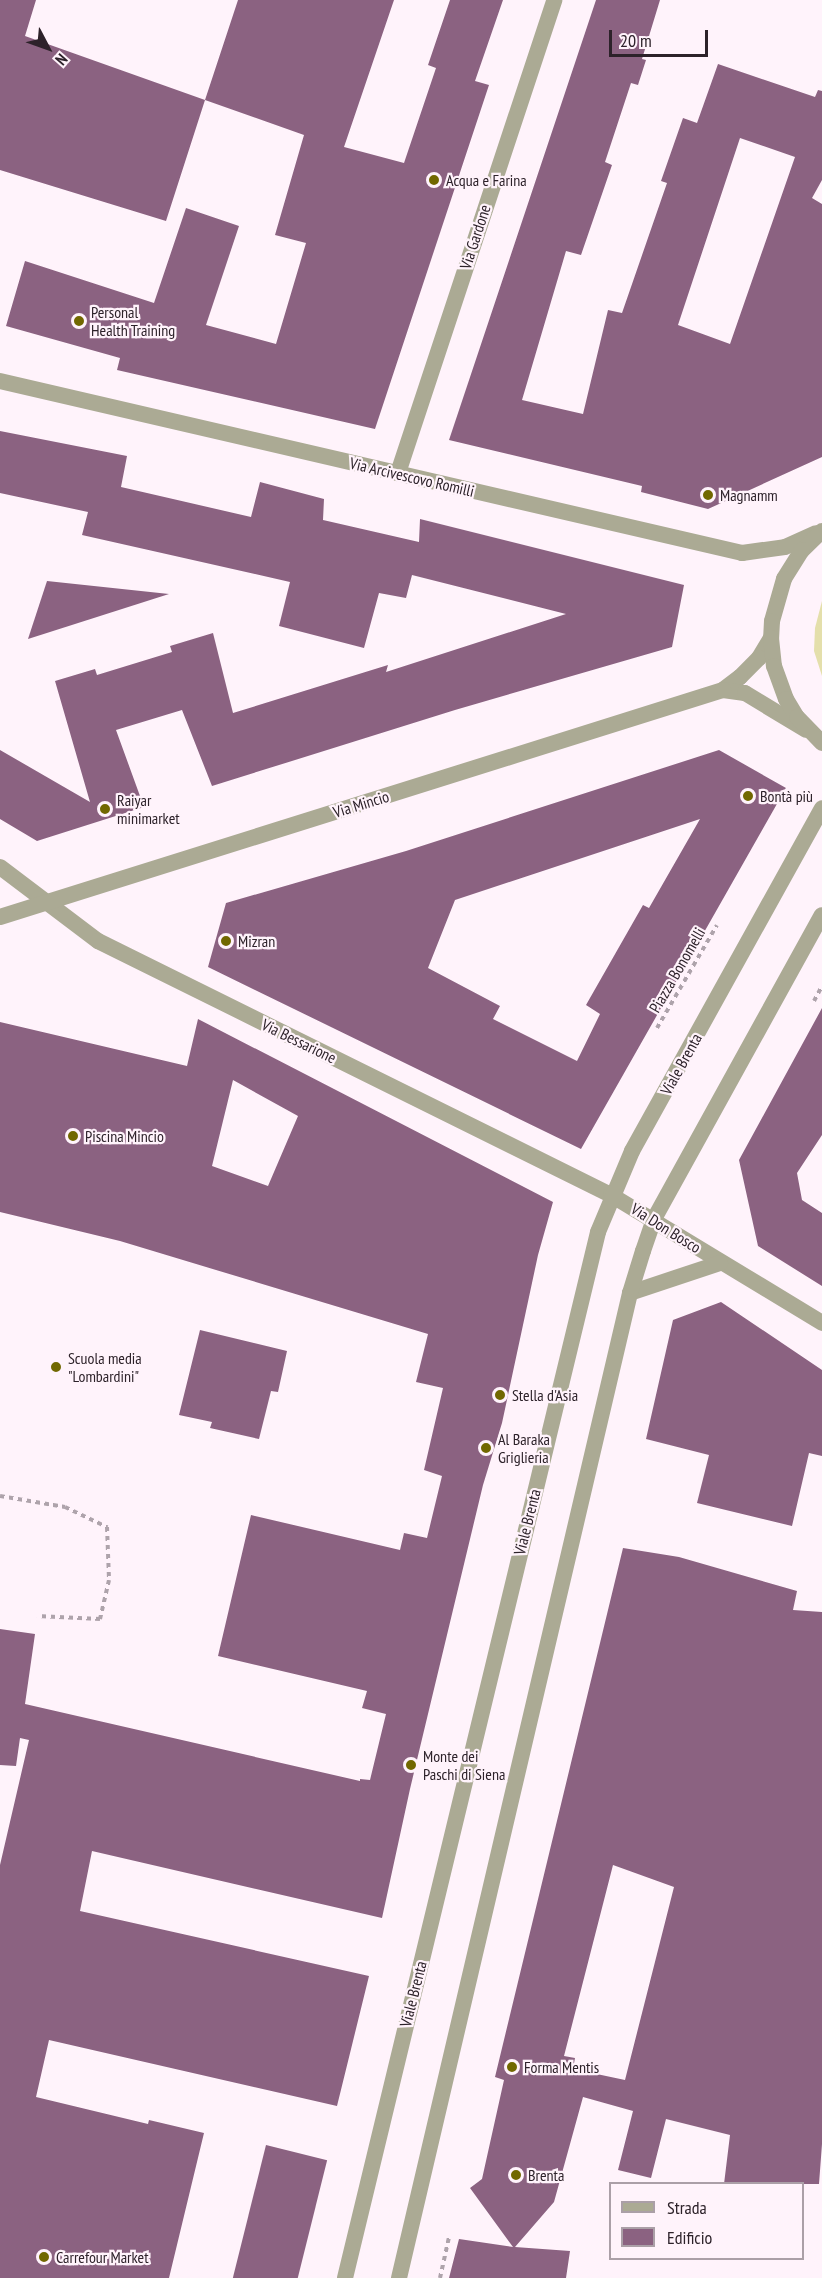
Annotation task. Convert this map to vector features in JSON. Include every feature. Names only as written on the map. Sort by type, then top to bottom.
[{"type":"street","name":"Via Gardone","points":[[398,473],[554,0]]},
{"type":"street","name":"Via Arcivescovo Romilli","points":[[0,381],[742,553],[785,547],[822,530]]},
{"type":"street","points":[[822,530],[802,550],[784,579],[772,621],[771,638],[774,666],[786,699],[817,738],[822,753]]},
{"type":"street","name":"Via Mincio","points":[[0,917],[723,690],[759,658],[771,638]]},
{"type":"street","points":[[723,690],[745,693],[817,738]]},
{"type":"street","name":"Viale Brenta","points":[[345,2278],[598,1232],[611,1195],[632,1151],[822,808]]},
{"type":"street","name":"Via Bessarione","points":[[0,867],[98,941],[611,1195]]},
{"type":"street","points":[[399,2278],[630,1293],[654,1219],[822,915]]},
{"type":"street","name":"Via Don Bosco","points":[[611,1195],[822,1323]]},
{"type":"street","name":"Via Don Bosco","points":[[630,1293],[720,1263]]},
{"type":"path","name":"Piazza Bonomelli","points":[[657,1028],[717,925]]},
{"type":"path","points":[[814,1001],[822,986]]},
{"type":"path","points":[[0,1496],[65,1507],[107,1527],[109,1581],[100,1619],[37,1616]]},
{"type":"path","points":[[440,2278],[449,2237]]},
{"type":"shaded area","points":[[822,601],[822,676],[814,651],[815,628]]},
{"type":"building","points":[[0,0],[36,0],[25,36],[205,100],[166,221],[0,170]]},
{"type":"building","points":[[238,0],[394,0],[344,147],[404,163],[436,68],[428,65],[450,0],[503,0],[475,81],[489,85],[375,429],[117,370],[120,358],[6,326],[25,261],[154,303],[186,208],[239,226],[206,325],[276,344],[306,243],[275,235],[304,135],[205,100]]},
{"type":"building","points":[[596,0],[660,0],[642,59],[646,60],[638,85],[631,83],[605,162],[612,165],[581,255],[566,251],[522,400],[583,414],[608,310],[622,313],[667,183],[661,181],[683,118],[697,123],[718,64],[815,97],[818,90],[822,91],[822,180],[812,198],[822,204],[822,457],[708,509],[641,492],[642,486],[449,440]],"holes":[[[740,138],[795,157],[730,344],[678,325]]]},
{"type":"building","points":[[0,431],[127,456],[121,487],[251,517],[260,482],[324,499],[323,520],[419,542],[420,519],[684,585],[672,647],[455,710],[212,786],[182,710],[116,730],[144,807],[37,841],[0,819],[0,750],[90,802],[55,681],[95,669],[97,675],[172,652],[170,646],[213,633],[233,713],[388,665],[386,672],[566,614],[412,575],[406,598],[379,593],[364,648],[279,626],[290,582],[82,535],[88,512],[0,493]]},
{"type":"building","points":[[47,581],[169,594],[28,639]]},
{"type":"building","points":[[719,750],[786,788],[581,1149],[208,967],[226,903],[406,851]],"holes":[[[700,819],[649,908],[643,905],[586,1005],[600,1014],[577,1061],[493,1019],[500,1006],[428,968],[455,900]]]},
{"type":"building","points":[[822,1008],[822,1135],[797,1173],[802,1200],[822,1213],[822,1286],[758,1246],[739,1160]]},
{"type":"building","points":[[198,1019],[553,1202],[538,1255],[502,1423],[483,1485],[410,1789],[382,1918],[92,1851],[80,1911],[369,1976],[337,2106],[49,2040],[36,2097],[148,2124],[149,2120],[204,2133],[169,2278],[0,2278],[0,1865],[29,1740],[20,1738],[16,1766],[0,1765],[0,1629],[35,1634],[25,1704],[360,1781],[360,1779],[370,1780],[386,1714],[362,1708],[367,1691],[218,1656],[251,1515],[400,1550],[404,1533],[427,1538],[442,1476],[424,1470],[443,1388],[416,1382],[428,1334],[120,1241],[0,1212],[0,1022],[187,1066]],"holes":[[[233,1080],[298,1116],[268,1186],[212,1166]]]},
{"type":"building","points":[[721,1302],[822,1370],[822,1456],[809,1453],[792,1526],[697,1503],[709,1455],[646,1439],[673,1320]]},
{"type":"building","points":[[200,1330],[287,1351],[278,1392],[271,1391],[259,1439],[210,1428],[212,1422],[179,1415]]},
{"type":"building","points":[[623,1548],[679,1557],[797,1591],[793,1610],[822,1612],[822,2144],[819,2184],[724,2182],[730,2135],[666,2119],[651,2178],[618,2170],[633,2111],[583,2097],[554,2202],[515,2247],[570,2251],[566,2278],[449,2278],[459,2239],[513,2247],[470,2188],[482,2179],[504,2080],[495,2077]],"holes":[[[613,1865],[674,1887],[625,2080],[573,2069],[575,2058],[564,2056]]]},
{"type":"building","points":[[266,2145],[327,2160],[298,2278],[233,2278]]},
{"type":"place","name":"Acqua e Farina","points":[[434,180]]},
{"type":"place","name":"Personal Health Training","points":[[79,321]]},
{"type":"place","name":"Magnamm","points":[[708,495]]},
{"type":"place","name":"Bontà più","points":[[748,796]]},
{"type":"place","name":"Raiyar minimarket","points":[[105,809]]},
{"type":"place","name":"Mizran","points":[[226,941]]},
{"type":"place","name":"Piscina Mincio","points":[[73,1136]]},
{"type":"place","name":"Scuola media \"Lombardini\"","points":[[56,1367]]},
{"type":"place","name":"Stella d'Asia","points":[[500,1395]]},
{"type":"place","name":"Al Baraka Griglieria","points":[[486,1448]]},
{"type":"place","name":"Monte dei Paschi di Siena","points":[[411,1765]]},
{"type":"place","name":"Forma Mentis","points":[[512,2067]]},
{"type":"place","name":"Brenta","points":[[516,2175]]},
{"type":"place","name":"Carrefour Market","points":[[44,2257]]}]
